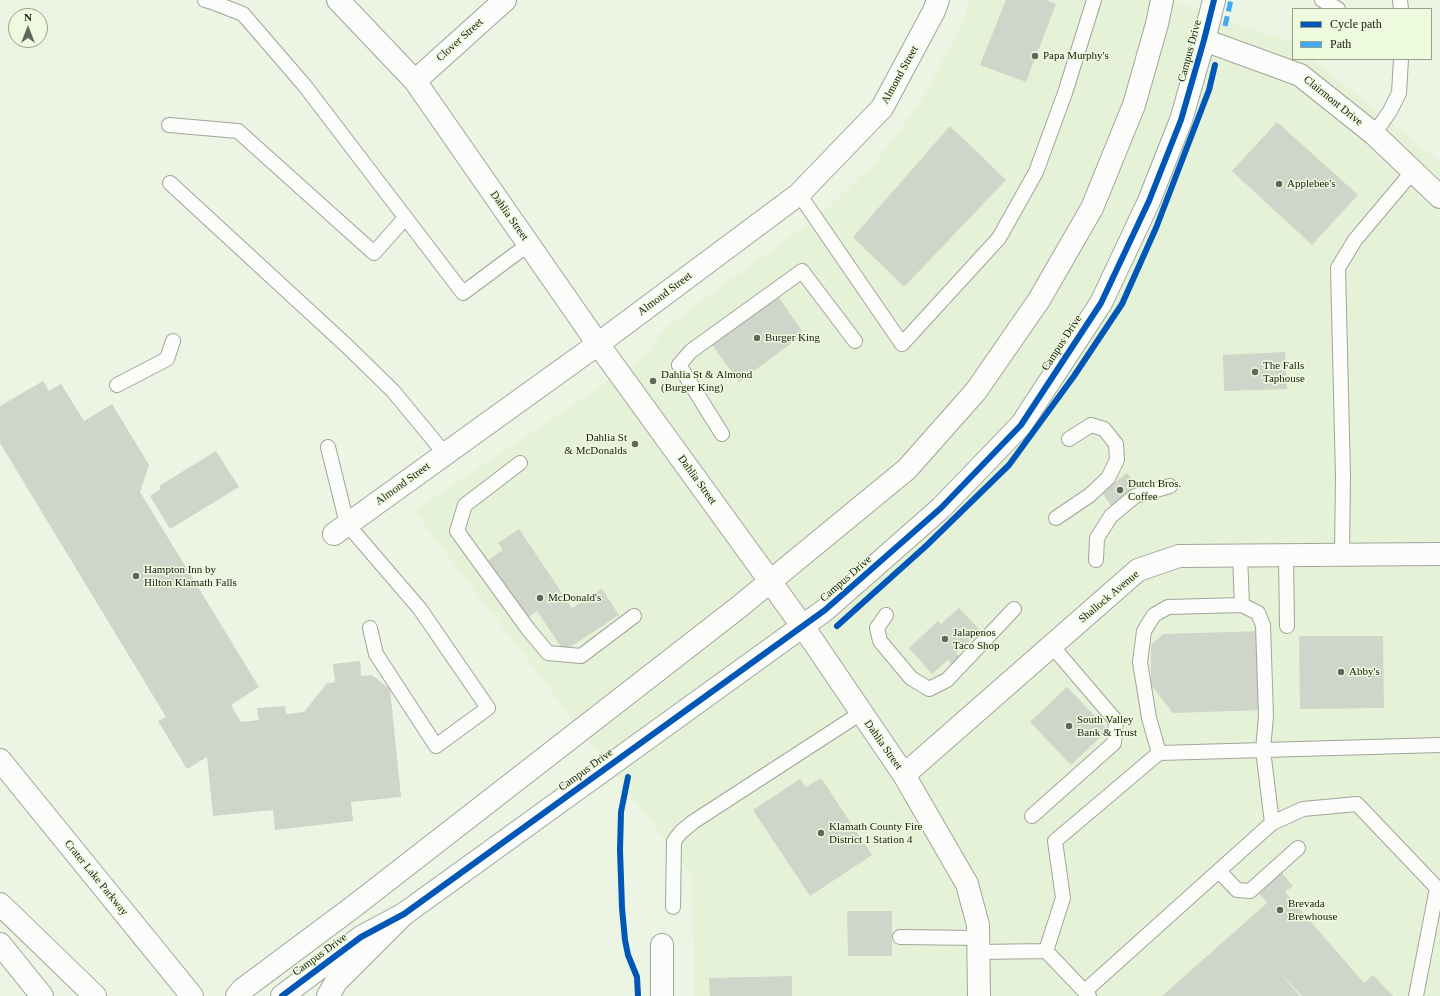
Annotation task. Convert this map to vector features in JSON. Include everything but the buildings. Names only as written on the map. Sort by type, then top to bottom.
[{"type":"street","name":"Dahlia Street","points":[[338,0],[415,81],[598,344],[815,644],[904,775],[967,884],[978,925],[979,996]]},
{"type":"street","name":"Clover Street","points":[[415,81],[505,0]]},
{"type":"street","name":"Almond Street","points":[[341,529],[598,344],[799,194],[882,108],[934,11],[938,0]]},
{"type":"street","name":"Campus Drive","points":[[237,996],[243,989],[353,907],[733,612],[907,469],[976,391],[1039,300],[1092,208],[1134,105],[1157,24],[1162,0]]},
{"type":"street","name":"Campus Drive","points":[[282,996],[361,937],[404,914],[825,610],[941,508],[1021,425],[1104,296],[1149,201],[1181,120],[1214,0]]},
{"type":"street","name":"Clairmont Drive","points":[[1204,40],[1300,75],[1374,134],[1440,197]]},
{"type":"street","name":"Shallock Avenue","points":[[904,775],[1138,570],[1179,556],[1440,554]]},
{"type":"street","name":"Crater Lake Parkway","points":[[0,760],[192,996]]},
{"type":"street","points":[[0,904],[95,996]]},
{"type":"street","points":[[328,996],[336,982],[404,914]]},
{"type":"street","points":[[0,944],[42,996]]},
{"type":"street","points":[[662,945],[662,996]]},
{"type":"lane","points":[[205,0],[243,14],[304,86],[463,293],[529,244]]},
{"type":"lane","points":[[799,194],[902,344],[999,238],[1036,172],[1065,93],[1094,0]]},
{"type":"lane","points":[[1322,0],[1336,8]]},
{"type":"lane","points":[[1374,134],[1390,111],[1399,93],[1401,60]]},
{"type":"lane","points":[[169,125],[238,131],[374,253],[405,218]]},
{"type":"lane","points":[[1342,554],[1343,476],[1338,268],[1355,240],[1413,171]]},
{"type":"lane","points":[[170,183],[348,347],[393,391],[444,454]]},
{"type":"lane","points":[[722,434],[679,365],[691,351],[802,270],[855,341]]},
{"type":"lane","points":[[117,385],[167,360],[173,341]]},
{"type":"lane","points":[[1056,518],[1090,495],[1104,482],[1108,478],[1117,460],[1116,444],[1104,429],[1091,425],[1069,439]]},
{"type":"lane","points":[[328,447],[341,529],[420,609],[488,708],[436,746],[376,654],[370,628]]},
{"type":"lane","points":[[520,463],[465,505],[457,530],[528,629],[548,653],[581,656],[634,616]]},
{"type":"lane","points":[[1096,560],[1097,538],[1111,516],[1135,496],[1170,486]]},
{"type":"lane","points":[[1240,555],[1242,605]]},
{"type":"lane","points":[[1286,555],[1287,626]]},
{"type":"lane","points":[[1159,752],[1149,718],[1140,662],[1144,631],[1154,615],[1168,607],[1242,605],[1258,613],[1263,625],[1266,716],[1264,750],[1272,823]]},
{"type":"lane","points":[[886,615],[877,628],[880,641],[911,678],[929,689],[946,680],[1014,609]]},
{"type":"lane","points":[[1032,816],[1114,743],[1116,721],[1052,646]]},
{"type":"lane","points":[[673,907],[674,842],[681,832],[693,822],[861,713]]},
{"type":"lane","points":[[1046,951],[1063,898],[1055,842],[1159,752],[1440,745]]},
{"type":"lane","points":[[900,937],[1046,951],[1087,994],[1272,823],[1302,809],[1357,804],[1437,888],[1416,996]]},
{"type":"lane","points":[[1219,871],[1237,890],[1250,891],[1298,848]]},
{"type":"shaded area","points":[[970,0],[1170,0],[1292,43],[1292,60],[1314,60],[1440,162],[1440,996],[694,996],[692,875],[414,511],[650,353],[662,331],[830,206],[877,160],[917,107],[959,30]]},
{"type":"marked path","points":[[1225,26],[1231,0]]},
{"type":"cycle path","points":[[282,996],[361,937],[404,914],[825,610],[941,508],[1021,425],[1101,303],[1149,201],[1181,120],[1214,0]]},
{"type":"cycle path","points":[[837,626],[926,546],[1009,465],[1074,376],[1122,304],[1156,228],[1209,90],[1215,65]]},
{"type":"cycle path","points":[[628,777],[621,812],[620,850],[622,908],[625,940],[628,955],[637,977],[638,996]]},
{"type":"place","name":"Papa Murphy's","points":[[1035,56]]},
{"type":"place","name":"Applebee's","points":[[1279,184]]},
{"type":"place","name":"Burger King","points":[[757,338]]},
{"type":"place","name":"The Falls Taphouse","points":[[1255,372]]},
{"type":"place","name":"Dahlia St & Almond (Burger King)","points":[[653,381]]},
{"type":"place","name":"Dahlia St & McDonalds","points":[[635,444]]},
{"type":"place","name":"Dutch Bros. Coffee","points":[[1120,490]]},
{"type":"place","name":"Hampton Inn by Hilton Klamath Falls","points":[[136,576]]},
{"type":"place","name":"McDonald's","points":[[540,598]]},
{"type":"place","name":"Jalapenos Taco Shop","points":[[945,639]]},
{"type":"place","name":"Abby's","points":[[1341,672]]},
{"type":"place","name":"South Valley Bank & Trust","points":[[1069,726]]},
{"type":"place","name":"Klamath County Fire District 1 Station 4","points":[[821,833]]},
{"type":"place","name":"Brevada Brewhouse","points":[[1280,910]]}]
